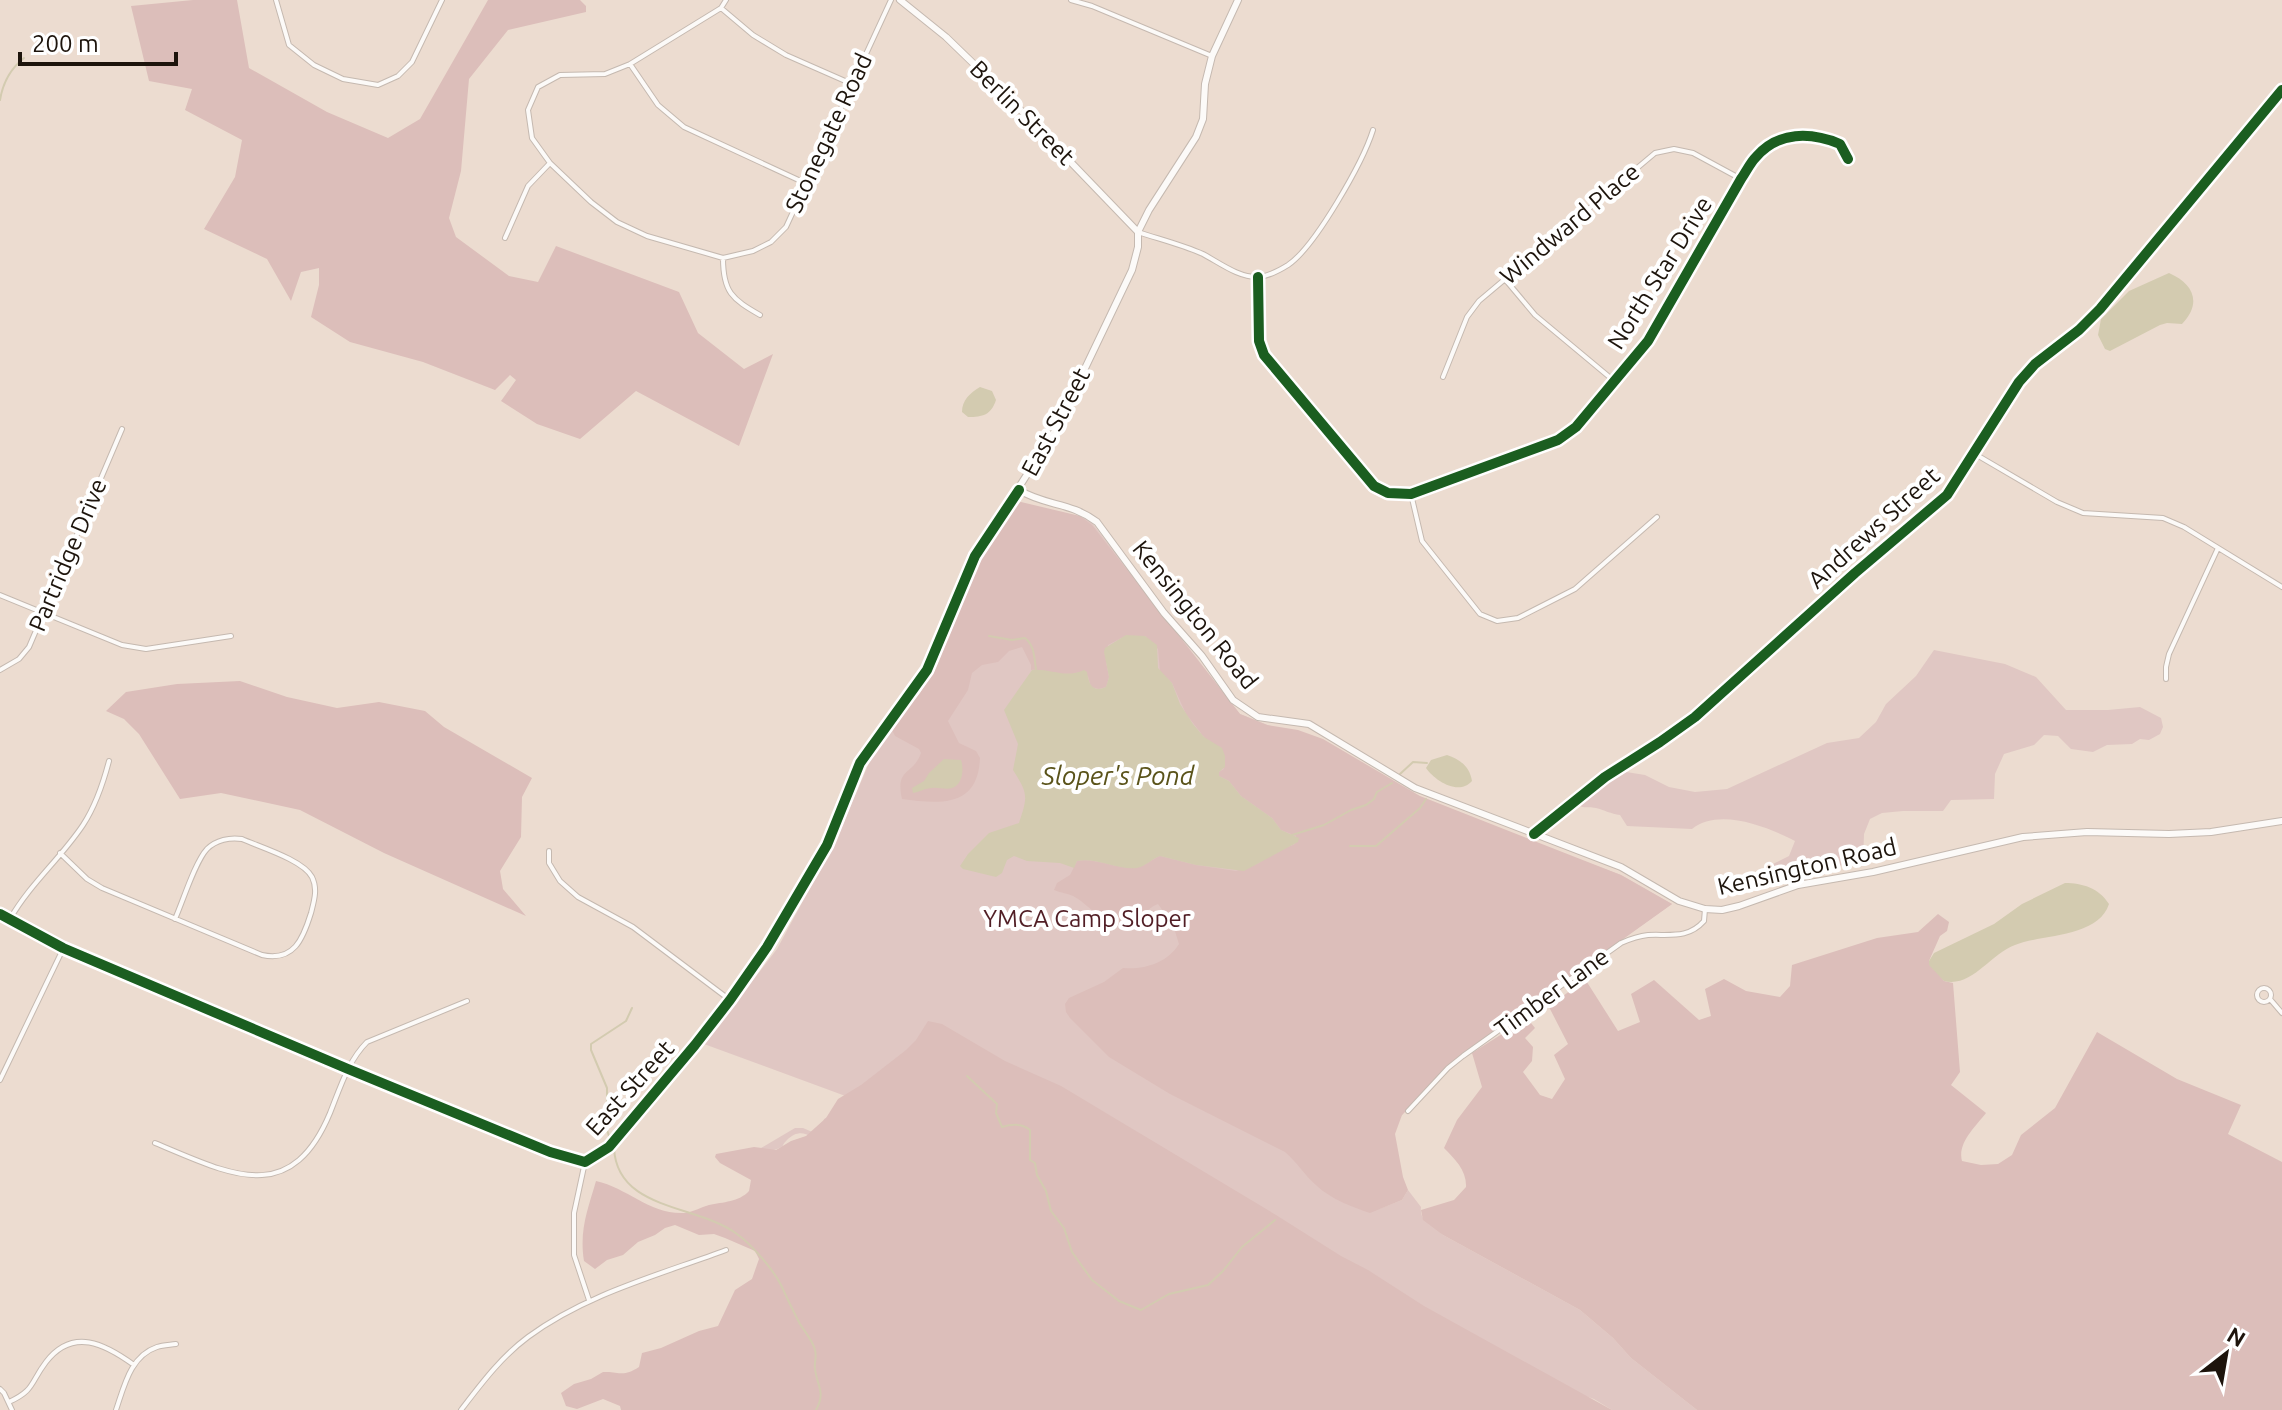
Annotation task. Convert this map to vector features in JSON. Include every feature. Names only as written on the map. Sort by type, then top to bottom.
[{"type":"street","points":[[276,0],[289,45],[314,65],[343,79],[378,85],[398,76],[412,62],[442,0]]},
{"type":"street","points":[[726,0],[721,8],[630,64],[605,74],[560,75],[538,87],[528,110],[532,138],[550,163],[591,202],[617,222],[647,236],[723,258],[723,278],[736,301],[760,315]]},
{"type":"street","name":"Stonegate Road","points":[[723,258],[753,251],[771,242],[786,227],[891,0]]},
{"type":"street","name":"Berlin Street","points":[[900,0],[946,37],[1009,98],[1138,232]]},
{"type":"street","points":[[1071,0],[1212,56]]},
{"type":"street","points":[[1092,6],[1094,0]]},
{"type":"street","name":"East Street","points":[[0,914],[63,948],[550,1152],[585,1162],[609,1147],[730,1000],[767,947],[827,845],[860,763],[927,670],[975,556],[1056,429],[1132,270],[1138,232],[1200,128],[1212,56],[1238,0]]},
{"type":"street","points":[[721,8],[753,35],[786,55],[852,84]]},
{"type":"street","points":[[630,64],[658,105],[684,127],[806,183]]},
{"type":"street","name":"Andrews Street","points":[[1534,834],[1605,777],[1660,742],[1716,699],[1830,595],[1947,495],[2019,382],[2035,364],[2079,330],[2100,309],[2282,90]]},
{"type":"street","points":[[1138,232],[1201,253],[1233,271],[1258,277],[1274,273],[1290,264],[1305,247],[1341,196],[1373,130]]},
{"type":"street","name":"North Star Drive","points":[[1411,494],[1558,440],[1576,427],[1648,341],[1741,179],[1756,156],[1774,141],[1797,135],[1817,136],[1840,144],[1848,159]]},
{"type":"street","name":"Windward Place","points":[[1443,377],[1467,317],[1479,301],[1655,153],[1674,149],[1693,153],[1741,179]]},
{"type":"street","points":[[505,238],[528,186],[550,163]]},
{"type":"street","points":[[1258,277],[1259,341],[1264,355],[1374,486],[1388,493],[1411,494],[1422,541],[1480,614],[1497,621],[1518,618],[1575,589],[1657,517]]},
{"type":"street","points":[[1504,278],[1535,315],[1613,380]]},
{"type":"street","name":"Partridge Drive","points":[[0,670],[19,659],[29,647],[122,429]]},
{"type":"street","points":[[1975,454],[2057,502],[2083,513],[2163,518],[2184,527],[2282,587]]},
{"type":"street","name":"Kensington Road","points":[[1019,490],[1030,497],[1084,512],[1097,522],[1233,700],[1258,717],[1309,724],[1415,788],[1621,867],[1679,901],[1705,909],[1722,910],[1798,885],[1873,872],[2023,837],[2087,832],[2211,832],[2282,821]]},
{"type":"street","points":[[2166,679],[2169,654],[2218,548]]},
{"type":"street","points":[[0,595],[122,645],[146,649],[231,636]]},
{"type":"street","points":[[10,919],[26,893],[84,824],[98,797],[109,761]]},
{"type":"street","points":[[60,853],[94,884],[175,919],[262,955],[289,953],[301,940],[316,896],[315,885],[312,876],[298,864],[242,839],[222,840],[207,849],[201,859],[175,919]]},
{"type":"street","points":[[549,851],[549,863],[560,881],[578,897],[633,927],[730,1000]]},
{"type":"street","name":"Timber Lane","points":[[1408,1111],[1463,1056],[1621,943],[1640,936],[1692,932],[1704,921],[1705,909]]},
{"type":"street","points":[[0,1080],[63,948]]},
{"type":"street","points":[[2270,999],[2282,1013]]},
{"type":"street","points":[[155,1143],[222,1171],[246,1177],[271,1174],[294,1163],[313,1146],[356,1053],[367,1042],[467,1001]]},
{"type":"street","points":[[585,1162],[574,1213],[574,1255],[590,1301]]},
{"type":"street","points":[[461,1410],[492,1370],[526,1339],[557,1318],[590,1301],[726,1250]]},
{"type":"street","points":[[9,1402],[28,1392],[46,1362],[56,1352],[75,1343],[101,1344],[134,1365]]},
{"type":"street","points":[[116,1410],[134,1365],[153,1348],[176,1344]]},
{"type":"street","points":[[0,1389],[12,1410]]},
{"type":"green space","name":"YMCA Camp Sloper","points":[[1016,503],[1089,519],[1240,714],[1328,749],[1435,806],[1621,875],[1672,904],[1455,1059],[1378,1144],[1379,1209],[1402,1200],[1408,1190],[1421,1207],[1422,1217],[1443,1235],[1580,1310],[1631,1358],[1697,1410],[1612,1410],[1594,1399],[823,1144],[805,1134],[792,1136],[774,1150],[756,1151],[795,1128],[817,1134],[824,1119],[859,1101],[704,1044],[777,949],[837,838],[875,749],[931,691],[979,564]]},
{"type":"green space","points":[[1934,650],[2005,664],[2036,677],[2066,710],[2140,707],[2161,718],[2163,727],[2160,734],[2149,740],[2107,745],[2093,752],[2071,749],[2058,736],[2044,735],[2034,745],[2004,754],[1995,774],[1994,799],[1951,800],[1943,811],[1882,813],[1870,819],[1864,834],[1863,864],[1805,868],[1773,876],[1771,865],[1789,856],[1795,841],[1758,825],[1729,819],[1703,823],[1692,829],[1627,826],[1620,815],[1578,805],[1620,771],[1645,775],[1669,787],[1695,792],[1727,789],[1827,743],[1859,738],[1876,722],[1886,704],[1916,676]]},
{"type":"shaded area","points":[[193,0],[237,0],[249,68],[327,112],[388,138],[420,119],[488,0],[580,0],[586,6],[586,12],[508,30],[469,79],[461,171],[449,218],[456,237],[509,276],[538,282],[556,246],[679,292],[698,333],[744,369],[773,354],[739,446],[636,391],[580,439],[537,424],[501,401],[516,380],[510,375],[495,390],[423,362],[350,342],[311,317],[319,285],[319,268],[301,272],[291,301],[267,259],[204,229],[235,177],[242,140],[185,110],[192,89],[149,81],[131,6]]},
{"type":"shaded area","points":[[1016,503],[1080,516],[1092,525],[1240,714],[1267,725],[1298,730],[1323,739],[1420,796],[1621,875],[1672,904],[1455,1059],[1402,1115],[1395,1134],[1408,1190],[1402,1200],[1370,1213],[1335,1199],[1313,1182],[1285,1152],[1170,1094],[1109,1057],[1066,1012],[1065,1004],[1069,998],[1104,982],[1123,968],[1139,968],[1162,960],[1179,944],[1173,925],[1158,904],[1132,926],[1121,927],[1106,921],[1073,896],[1054,890],[1057,883],[1070,875],[1077,861],[1137,867],[1160,856],[1236,871],[1295,844],[1296,836],[1281,830],[1272,818],[1219,776],[1224,769],[1186,714],[1172,683],[1160,672],[1158,649],[1145,636],[1125,636],[1108,645],[1106,662],[1109,677],[1106,687],[1099,689],[1091,687],[1088,676],[1031,670],[1022,647],[1009,651],[998,662],[982,665],[972,673],[968,690],[948,721],[959,743],[976,751],[980,758],[978,774],[972,786],[954,799],[930,802],[902,799],[900,789],[903,776],[921,753],[895,736],[891,728],[920,693],[937,665],[972,576]]},
{"type":"shaded area","points":[[240,681],[287,697],[337,708],[379,702],[425,711],[444,727],[532,778],[522,797],[521,837],[500,871],[503,889],[526,916],[384,853],[300,810],[221,793],[180,799],[139,734],[124,719],[106,711],[126,692],[177,684]]},
{"type":"shaded area","points":[[1938,914],[1949,922],[1929,961],[1944,981],[1953,983],[1960,1072],[1951,1085],[1986,1113],[1965,1141],[1962,1161],[1981,1165],[1998,1164],[2012,1155],[2021,1135],[2055,1108],[2097,1032],[2177,1079],[2241,1105],[2228,1134],[2282,1162],[2282,1410],[1697,1410],[1631,1358],[1580,1310],[1443,1235],[1423,1220],[1421,1210],[1454,1200],[1466,1187],[1462,1171],[1444,1148],[1457,1120],[1482,1087],[1472,1053],[1527,1018],[1535,1028],[1525,1038],[1533,1047],[1532,1061],[1523,1072],[1540,1095],[1552,1099],[1565,1079],[1554,1055],[1568,1044],[1549,1007],[1585,979],[1618,1031],[1640,1022],[1631,994],[1654,980],[1699,1020],[1711,1016],[1705,989],[1724,979],[1746,991],[1780,997],[1790,986],[1792,965],[1877,938],[1918,932]]},
{"type":"shaded area","points":[[928,1021],[942,1024],[1005,1061],[1061,1086],[1424,1306],[1612,1410],[621,1410],[620,1406],[603,1399],[577,1409],[566,1406],[561,1393],[574,1384],[603,1372],[629,1372],[639,1367],[642,1353],[718,1326],[735,1290],[752,1279],[759,1259],[755,1251],[725,1238],[714,1234],[699,1235],[675,1225],[638,1242],[623,1255],[607,1260],[595,1269],[584,1261],[583,1239],[596,1181],[650,1206],[672,1212],[688,1212],[740,1197],[749,1191],[751,1180],[720,1163],[716,1154],[754,1147],[776,1150],[806,1136],[826,1118],[838,1099],[906,1050]]},
{"type":"water","points":[[2169,273],[2178,277],[2192,295],[2192,309],[2182,324],[2160,325],[2110,351],[2105,349],[2098,335],[2101,319],[2129,291]]},
{"type":"water","points":[[980,387],[992,391],[996,400],[986,414],[968,417],[962,412],[963,404]]},
{"type":"water","name":"Sloper's Pond","points":[[1126,635],[1145,636],[1157,645],[1158,668],[1172,683],[1180,704],[1204,737],[1222,748],[1225,767],[1219,776],[1272,818],[1281,830],[1299,838],[1298,842],[1244,871],[1196,865],[1160,856],[1137,868],[1084,860],[1077,861],[1074,868],[1014,856],[1007,860],[1002,873],[996,877],[963,869],[960,866],[968,854],[989,833],[1019,823],[1024,807],[1024,790],[1013,770],[1018,744],[1004,710],[1032,670],[1070,674],[1084,670],[1092,686],[1097,689],[1106,687],[1109,677],[1105,648]]},
{"type":"water","points":[[1447,755],[1467,768],[1472,781],[1454,787],[1435,778],[1426,768],[1431,760]]},
{"type":"water","points":[[944,759],[961,760],[962,772],[956,786],[913,793],[912,788],[924,781]]},
{"type":"water","points":[[2065,883],[2084,885],[2100,894],[2109,904],[2103,915],[2082,929],[2026,941],[2006,949],[1963,980],[1944,981],[1929,965],[1934,953],[1994,924],[2022,904]]},
{"type":"waterway","points":[[0,100],[8,76],[24,58]]},
{"type":"waterway","points":[[989,636],[1012,640],[1025,638],[1032,648],[1036,669]]},
{"type":"waterway","points":[[1400,774],[1413,762],[1427,763]]},
{"type":"waterway","points":[[1292,835],[1324,825],[1366,805],[1377,792],[1392,783]]},
{"type":"waterway","points":[[1350,846],[1376,846],[1420,808],[1426,799]]},
{"type":"waterway","points":[[610,1139],[607,1130],[607,1088],[591,1044],[626,1021],[632,1008]]},
{"type":"waterway","points":[[967,1076],[997,1104],[996,1113],[1002,1127],[1016,1125],[1030,1130],[1030,1160],[1035,1163],[1051,1211],[1064,1228],[1072,1252],[1092,1280],[1119,1301],[1141,1310],[1169,1294],[1208,1285],[1242,1247],[1275,1220]]},
{"type":"waterway","points":[[614,1148],[619,1169],[629,1184],[662,1203],[720,1224],[743,1238],[767,1264],[814,1347],[821,1394],[816,1410]]},
{"type":"cycle path","points":[[1534,834],[1605,777],[1695,717],[1947,495],[2019,382],[2035,364],[2079,330],[2100,309],[2282,90]]},
{"type":"cycle path","points":[[1258,277],[1259,341],[1264,355],[1374,486],[1388,493],[1411,494],[1558,440],[1576,427],[1648,341],[1741,179],[1765,148],[1785,138],[1818,137],[1840,144],[1848,159]]},
{"type":"cycle path","points":[[0,914],[63,948],[348,1069],[550,1152],[585,1162],[609,1147],[695,1045],[767,947],[827,845],[860,763],[927,670],[975,556],[1019,490]]}]
